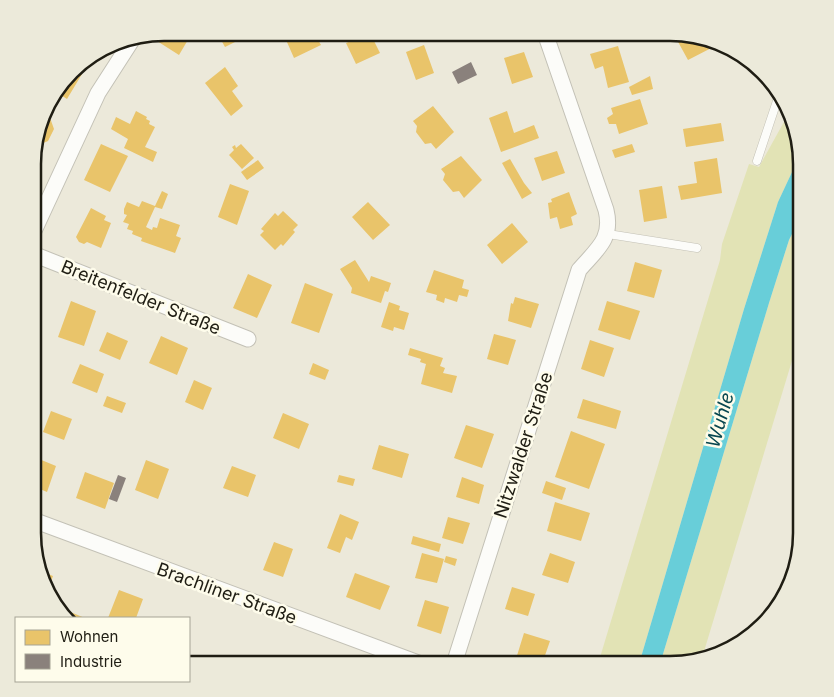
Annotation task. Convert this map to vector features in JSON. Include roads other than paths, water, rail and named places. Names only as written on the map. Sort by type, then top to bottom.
[{"type":"street","points":[[548,42],[606,210],[609,222],[608,234]]},
{"type":"street","points":[[41,198],[98,93],[129,46]]},
{"type":"street","name":"Nitzwalder Straße","points":[[457,655],[580,270],[608,234]]},
{"type":"street","name":"Breitenfelder Straße","points":[[41,257],[248,339]]},
{"type":"street","name":"Brachliner Straße","points":[[42,523],[399,656]]},
{"type":"lane","points":[[757,161],[776,103]]},
{"type":"lane","points":[[608,234],[697,248]]},
{"type":"water","name":"Wuhle","points":[[792,172],[792,234],[769,303],[663,655],[642,655],[744,309],[778,202]]}]
